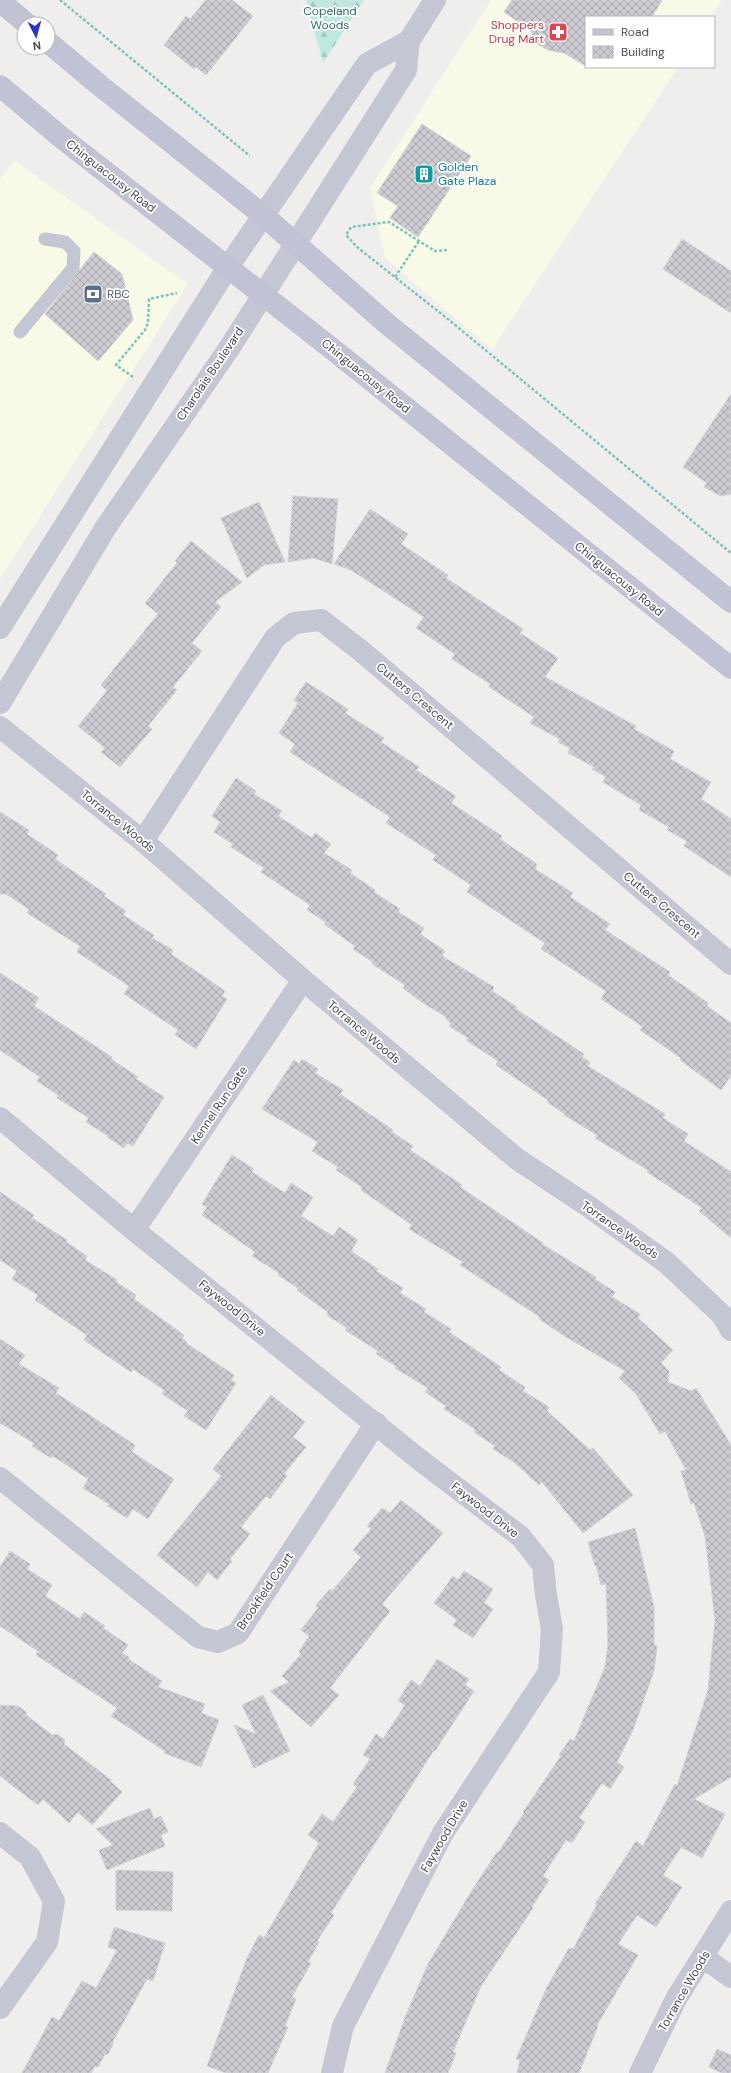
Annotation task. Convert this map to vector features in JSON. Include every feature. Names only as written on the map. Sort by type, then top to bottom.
[{"type":"main road","points":[[0,2],[17,16]]},
{"type":"main road","points":[[56,49],[264,216],[386,323],[731,602]]},
{"type":"main road","name":"Chinguacousy Road","points":[[0,86],[62,138],[263,294],[731,668]]},
{"type":"street","name":"Charolais Boulevard","points":[[0,703],[106,528],[230,348],[294,243],[406,70],[409,41],[435,0]]},
{"type":"street","name":"Charolais Boulevard","points":[[0,628],[228,267],[367,64],[409,41]]},
{"type":"street","name":"Cutters Crescent","points":[[143,841],[275,638],[294,623],[321,620],[366,655],[731,964]]},
{"type":"street","name":"Torrance Woods","points":[[0,727],[143,841],[303,980],[517,1159],[588,1206],[667,1263],[722,1315],[731,1330]]},
{"type":"street","name":"Kennel Run Gate","points":[[134,1230],[303,980]]},
{"type":"street","name":"Faywood Drive","points":[[0,1118],[134,1230],[376,1423],[420,1460],[521,1537],[543,1566],[552,1629],[549,1672],[443,1832],[343,2026],[332,2073]]},
{"type":"street","name":"Brookfield Court","points":[[0,1478],[198,1637],[218,1642],[238,1633],[376,1423]]},
{"type":"street","points":[[0,1833],[30,1857],[54,1901],[47,1942],[0,2008]]},
{"type":"street","name":"Torrance Woods","points":[[640,2073],[676,1999],[731,1911]]},
{"type":"street","points":[[702,1957],[731,1977]]},
{"type":"lane","points":[[20,332],[73,268],[74,251],[65,242],[46,239]]},
{"type":"path","points":[[60,0],[250,156]]},
{"type":"path","points":[[447,250],[435,251],[418,242],[389,222],[351,227],[346,235],[357,247],[396,277],[731,553]]},
{"type":"path","points":[[396,277],[418,242]]},
{"type":"path","points":[[151,390],[116,365],[145,330],[148,323],[149,299],[177,293]]},
{"type":"shaded area","name":"Golden Gate Plaza","points":[[491,0],[722,0],[712,16],[585,16],[585,68],[677,68],[492,350],[385,258],[370,188]]},
{"type":"shaded area","points":[[15,161],[188,284],[0,579],[0,178]]},
{"type":"green space","name":"Copeland Woods","points":[[306,0],[364,0],[323,63]]},
{"type":"building","points":[[206,0],[232,0],[253,16],[206,75],[196,67],[194,69],[164,45],[186,16],[190,19]]},
{"type":"building","name":"Shoppers Drug Mart","points":[[512,0],[662,0],[653,16],[585,16],[585,65],[564,53],[548,50],[538,44],[530,30],[504,12]]},
{"type":"building","name":"Golden Gate Plaza","points":[[422,124],[471,156],[418,237],[390,218],[398,206],[377,193]]},
{"type":"building","points":[[682,239],[731,271],[731,313],[663,269]]},
{"type":"building","name":"RBC","points":[[94,252],[122,274],[133,320],[98,361],[45,314]]},
{"type":"building","points":[[731,394],[731,494],[721,496],[704,487],[707,483],[683,467]]},
{"type":"building","points":[[293,496],[338,499],[332,564],[313,558],[288,562]]},
{"type":"building","points":[[259,502],[285,562],[264,565],[247,578],[221,518]]},
{"type":"building","points":[[370,509],[408,534],[401,544],[448,575],[446,578],[523,629],[520,633],[558,658],[545,677],[636,726],[634,729],[674,751],[670,759],[711,782],[701,799],[731,819],[731,877],[684,846],[687,841],[667,830],[669,827],[639,810],[641,805],[603,782],[606,777],[592,769],[594,767],[568,753],[570,748],[558,742],[560,739],[530,723],[534,717],[489,687],[490,684],[452,659],[455,654],[416,628],[424,617],[351,570],[334,564]]},
{"type":"building","points":[[191,541],[242,582],[215,602],[221,607],[192,643],[202,651],[173,687],[177,690],[148,726],[152,729],[120,767],[101,752],[105,748],[78,726],[107,691],[101,685],[158,614],[145,603],[177,563],[175,561]]},
{"type":"building","points":[[306,682],[348,709],[345,713],[384,738],[381,742],[419,767],[416,770],[456,796],[451,803],[502,836],[500,839],[537,864],[535,869],[573,893],[570,897],[610,924],[605,930],[670,972],[668,975],[708,1003],[707,1006],[731,1023],[731,1076],[721,1090],[680,1060],[681,1058],[640,1030],[643,1027],[601,999],[606,991],[541,949],[545,943],[467,892],[471,885],[433,860],[436,855],[386,823],[390,817],[290,752],[295,744],[279,733],[298,703],[294,700]]},
{"type":"building","points":[[236,778],[256,791],[254,794],[282,811],[278,816],[312,838],[315,833],[331,844],[324,853],[352,870],[350,873],[375,890],[374,892],[400,909],[398,912],[424,928],[420,934],[445,951],[442,956],[494,987],[492,991],[517,1007],[516,1009],[584,1054],[582,1057],[590,1062],[588,1066],[665,1114],[663,1118],[688,1134],[684,1141],[731,1172],[731,1238],[699,1211],[702,1208],[647,1172],[648,1170],[595,1138],[597,1135],[564,1115],[565,1114],[547,1102],[548,1100],[496,1065],[498,1061],[466,1040],[468,1038],[449,1026],[451,1023],[446,1019],[446,1017],[420,1001],[403,988],[405,985],[372,964],[373,962],[353,949],[355,946],[324,924],[326,922],[307,910],[310,905],[261,872],[264,868],[231,847],[233,844],[214,832],[220,822],[212,816]]},
{"type":"building","points":[[0,812],[29,830],[27,834],[58,855],[55,859],[106,894],[104,896],[126,911],[123,915],[154,935],[152,938],[173,950],[171,954],[225,991],[222,996],[227,999],[196,1049],[175,1035],[178,1030],[124,994],[129,986],[77,952],[80,946],[27,913],[29,909],[6,894],[0,894]]},
{"type":"building","points":[[0,973],[39,998],[34,1006],[112,1057],[111,1059],[138,1077],[136,1079],[164,1097],[133,1146],[127,1143],[124,1148],[86,1122],[89,1118],[57,1098],[58,1095],[37,1081],[40,1077],[0,1050]]},
{"type":"building","points":[[302,1059],[318,1069],[315,1073],[343,1090],[340,1094],[393,1130],[392,1132],[413,1146],[410,1150],[462,1185],[460,1187],[543,1243],[542,1244],[596,1277],[595,1279],[615,1292],[612,1297],[640,1314],[638,1318],[673,1350],[661,1363],[669,1371],[668,1382],[691,1391],[696,1388],[731,1445],[731,1777],[694,1799],[725,1814],[702,1858],[681,1847],[663,1875],[682,1887],[656,1927],[637,1915],[618,1944],[638,1955],[597,2025],[598,2026],[579,2073],[517,2073],[520,2060],[516,2059],[547,1987],[569,1948],[573,1949],[597,1905],[595,1904],[636,1841],[643,1846],[675,1784],[677,1786],[708,1690],[715,1620],[705,1536],[694,1503],[691,1504],[681,1471],[686,1470],[665,1431],[660,1434],[636,1394],[619,1378],[625,1371],[566,1337],[539,1319],[540,1317],[460,1265],[463,1262],[409,1229],[412,1225],[361,1190],[362,1187],[336,1170],[338,1167],[312,1151],[318,1142],[262,1109],[294,1060],[299,1064]]},
{"type":"building","points":[[232,1155],[254,1169],[252,1172],[285,1193],[291,1183],[313,1197],[301,1216],[333,1236],[339,1227],[358,1240],[352,1249],[352,1252],[378,1269],[376,1271],[403,1288],[400,1293],[426,1309],[424,1312],[451,1329],[449,1332],[501,1367],[499,1370],[525,1387],[523,1391],[549,1407],[547,1411],[590,1450],[593,1448],[633,1495],[583,1533],[542,1482],[539,1485],[514,1462],[493,1449],[495,1446],[474,1432],[475,1429],[444,1409],[446,1406],[425,1392],[428,1388],[395,1368],[396,1366],[376,1354],[378,1351],[345,1330],[347,1328],[327,1315],[328,1312],[297,1290],[298,1288],[278,1275],[279,1273],[252,1256],[255,1252],[202,1215],[207,1207],[202,1204]]},
{"type":"building","points":[[0,1192],[34,1215],[32,1218],[67,1240],[66,1242],[87,1256],[85,1260],[117,1280],[116,1282],[136,1295],[134,1299],[184,1335],[182,1338],[187,1342],[186,1343],[234,1375],[231,1380],[236,1383],[206,1430],[184,1416],[188,1411],[162,1394],[164,1390],[133,1369],[131,1372],[84,1340],[87,1335],[35,1300],[38,1295],[12,1279],[17,1271],[0,1260]]},
{"type":"building","points":[[0,1339],[25,1355],[19,1364],[59,1388],[56,1393],[135,1445],[132,1452],[174,1479],[148,1519],[133,1509],[127,1518],[108,1506],[109,1504],[83,1488],[88,1479],[53,1456],[51,1458],[32,1446],[34,1443],[0,1423]]},
{"type":"building","points":[[271,1395],[305,1422],[293,1437],[306,1447],[284,1474],[287,1476],[270,1499],[266,1496],[241,1527],[250,1534],[230,1559],[232,1561],[217,1580],[208,1572],[197,1587],[157,1555],[221,1476],[213,1469]]},
{"type":"building","points":[[401,1500],[443,1533],[382,1604],[390,1611],[330,1688],[339,1695],[311,1727],[270,1691],[289,1682],[282,1676],[301,1654],[299,1652],[309,1636],[301,1630],[318,1608],[316,1605],[330,1589],[332,1591],[361,1557],[353,1550],[371,1529],[367,1526],[382,1508],[390,1513]]},
{"type":"building","points":[[635,1528],[654,1607],[654,1645],[657,1646],[654,1671],[633,1730],[617,1762],[624,1767],[610,1789],[602,1783],[579,1818],[585,1822],[572,1843],[566,1840],[543,1876],[549,1880],[532,1907],[533,1908],[481,1986],[453,2052],[456,2053],[448,2073],[385,2073],[406,2015],[428,1964],[471,1892],[561,1756],[559,1755],[570,1739],[574,1741],[605,1667],[608,1643],[606,1584],[601,1585],[588,1542]]},
{"type":"building","points":[[10,1551],[30,1564],[27,1569],[52,1585],[45,1596],[80,1619],[84,1612],[105,1626],[103,1628],[128,1645],[122,1653],[129,1657],[128,1659],[162,1681],[158,1687],[205,1704],[201,1713],[219,1720],[201,1767],[164,1753],[165,1751],[111,1716],[117,1708],[36,1655],[38,1651],[0,1626],[0,1567]]},
{"type":"building","points":[[464,1571],[493,1589],[484,1603],[493,1609],[473,1638],[453,1625],[457,1620],[434,1603],[453,1576],[458,1580]]},
{"type":"building","points":[[437,1659],[469,1679],[465,1685],[474,1691],[435,1751],[434,1750],[331,1913],[334,1915],[317,1941],[319,1942],[308,1962],[311,1963],[292,1997],[296,1999],[285,2026],[288,2027],[268,2073],[226,2073],[207,2066],[247,1958],[259,1935],[264,1938],[319,1843],[308,1835],[322,1814],[333,1822],[357,1787],[353,1784],[370,1759],[363,1755],[376,1734],[383,1739],[405,1705],[398,1701],[411,1680],[420,1686]]},
{"type":"building","points":[[263,1695],[290,1751],[254,1768],[234,1725],[256,1734],[242,1705]]},
{"type":"building","points":[[0,1705],[18,1706],[26,1712],[26,1715],[52,1735],[57,1734],[65,1740],[64,1744],[111,1780],[110,1781],[122,1792],[92,1825],[78,1812],[69,1823],[43,1799],[38,1805],[0,1776]]},
{"type":"building","points":[[150,1808],[154,1819],[161,1816],[168,1832],[161,1835],[165,1846],[107,1870],[99,1850],[113,1845],[96,1829]]},
{"type":"building","points":[[116,1870],[173,1872],[172,1911],[116,1910]]},
{"type":"building","points":[[114,1927],[165,1943],[153,1981],[147,1979],[113,2041],[108,2054],[105,2054],[98,2067],[95,2066],[91,2073],[22,2073],[52,2017],[59,2021],[82,1981],[96,1988],[117,1950],[108,1947]]},
{"type":"building","points":[[717,2049],[731,2055],[731,2073],[722,2073],[709,2067]]},
{"type":"place","name":"Shoppers Drug Mart","points":[[558,32]]},
{"type":"place","name":"Golden Gate Plaza","points":[[424,174]]},
{"type":"place","name":"RBC","points":[[93,294]]}]
